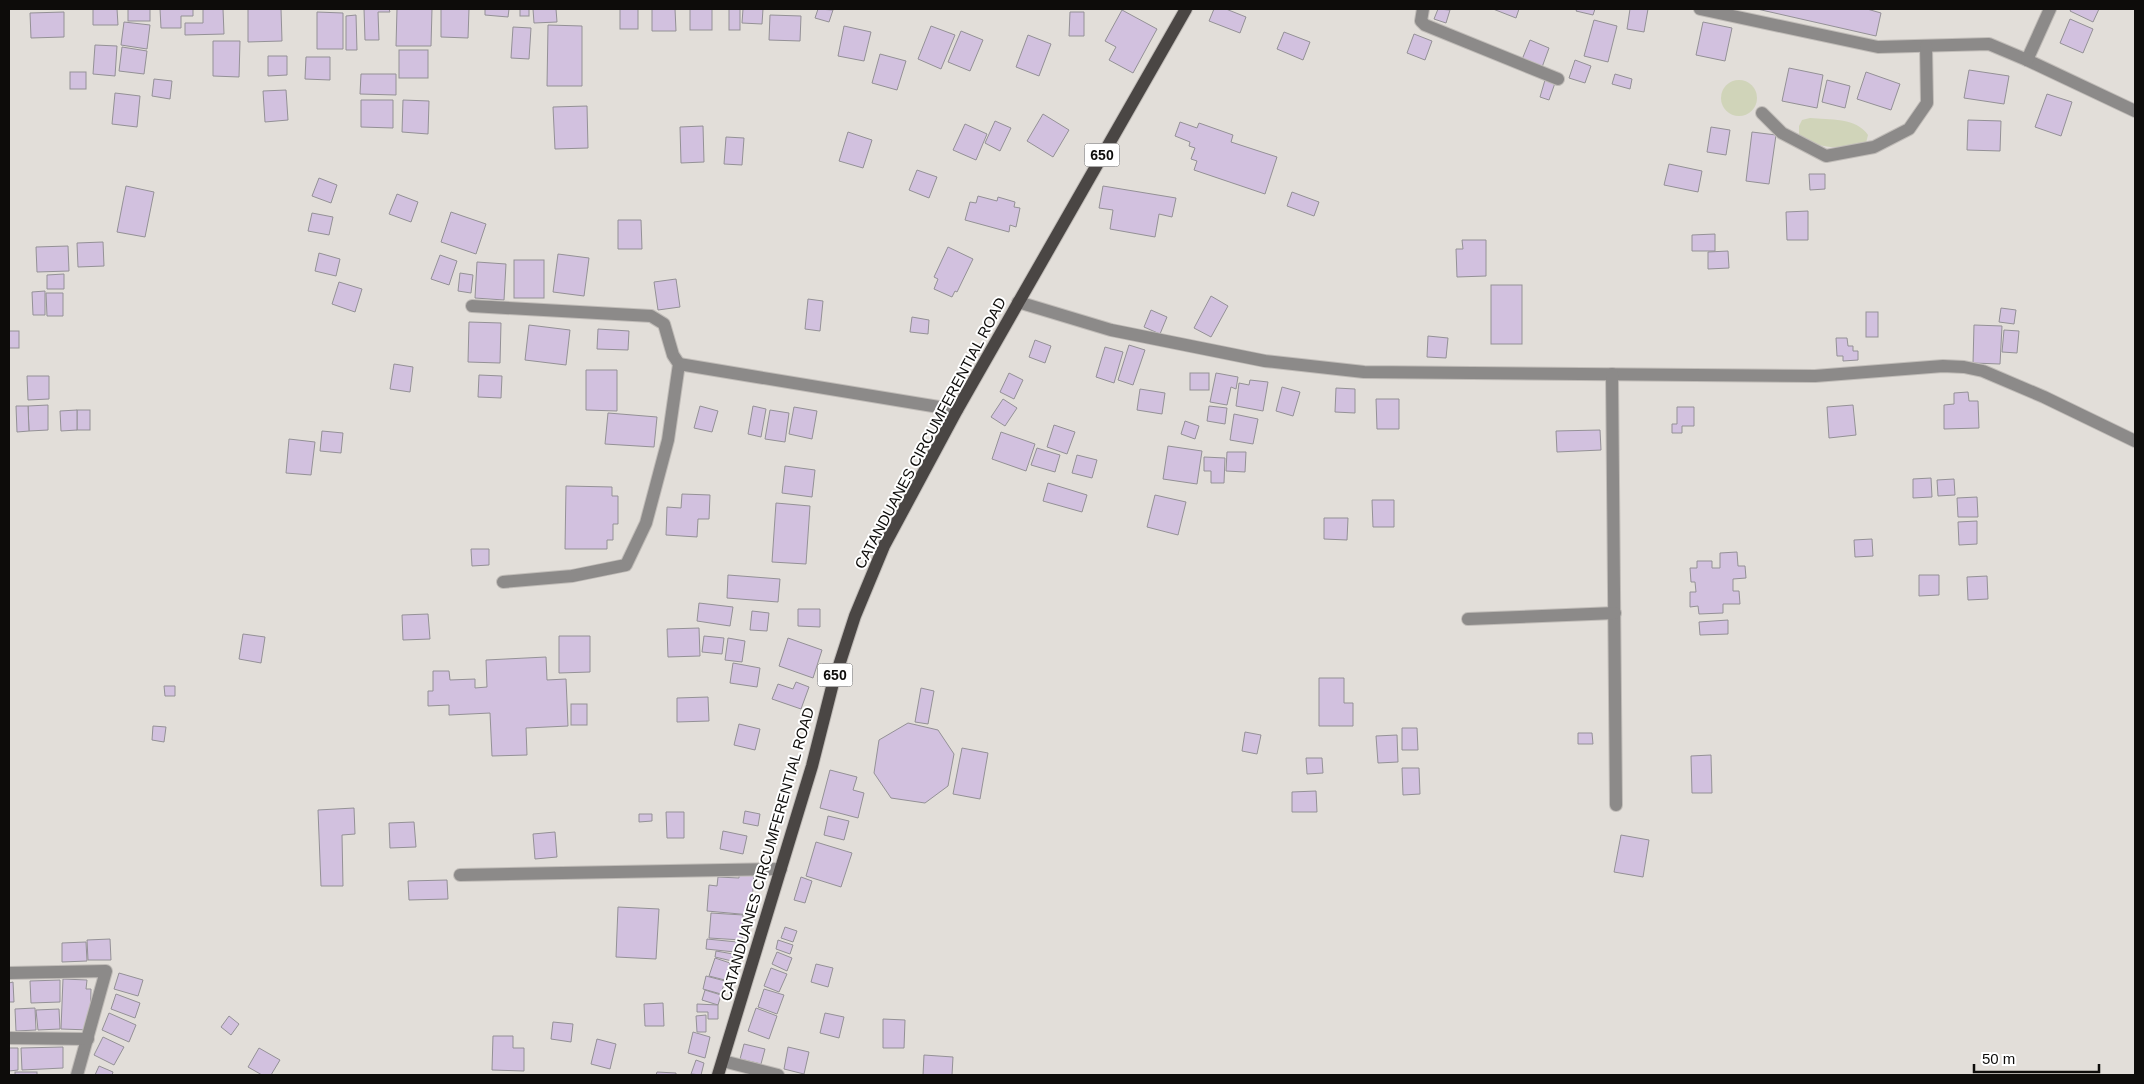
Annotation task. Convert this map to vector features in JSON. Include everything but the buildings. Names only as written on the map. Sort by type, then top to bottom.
[{"type":"main road","name":"CATANDUANES CIRCUMFERENTIAL ROAD","points":[[718,1075],[812,766],[832,687],[855,616],[884,546],[957,410],[1186,9]]},
{"type":"street","points":[[1423,9],[1422,21],[1425,25],[1558,79]]},
{"type":"street","points":[[1700,9],[1878,47],[1989,44],[2135,111]]},
{"type":"street","points":[[2027,60],[2050,9]]},
{"type":"street","points":[[1762,113],[1782,133],[1826,156],[1874,147],[1909,129],[1927,103],[1926,46]]},
{"type":"street","points":[[1018,302],[1111,330],[1265,361],[1364,372],[1815,376],[1942,366],[1964,367],[1983,371],[2044,397],[2135,442]]},
{"type":"street","points":[[472,306],[650,316],[664,324],[673,355],[679,364],[668,440],[656,486],[646,523],[626,564],[572,576],[503,582]]},
{"type":"street","points":[[679,364],[957,410]]},
{"type":"street","points":[[1612,374],[1616,805]]},
{"type":"street","points":[[1468,619],[1615,613]]},
{"type":"street","points":[[460,875],[781,869]]},
{"type":"street","points":[[9,973],[106,971],[77,1075]]},
{"type":"street","points":[[9,1038],[88,1039]]},
{"type":"street","points":[[723,1061],[778,1075]]},
{"type":"green space","points":[[1739,80],[1752,85],[1757,98],[1752,111],[1739,116],[1726,111],[1721,98],[1726,85]]},
{"type":"green space","points":[[1810,118],[1842,120],[1857,125],[1868,135],[1866,143],[1832,147],[1808,141],[1799,136],[1799,126],[1802,120]]}]
